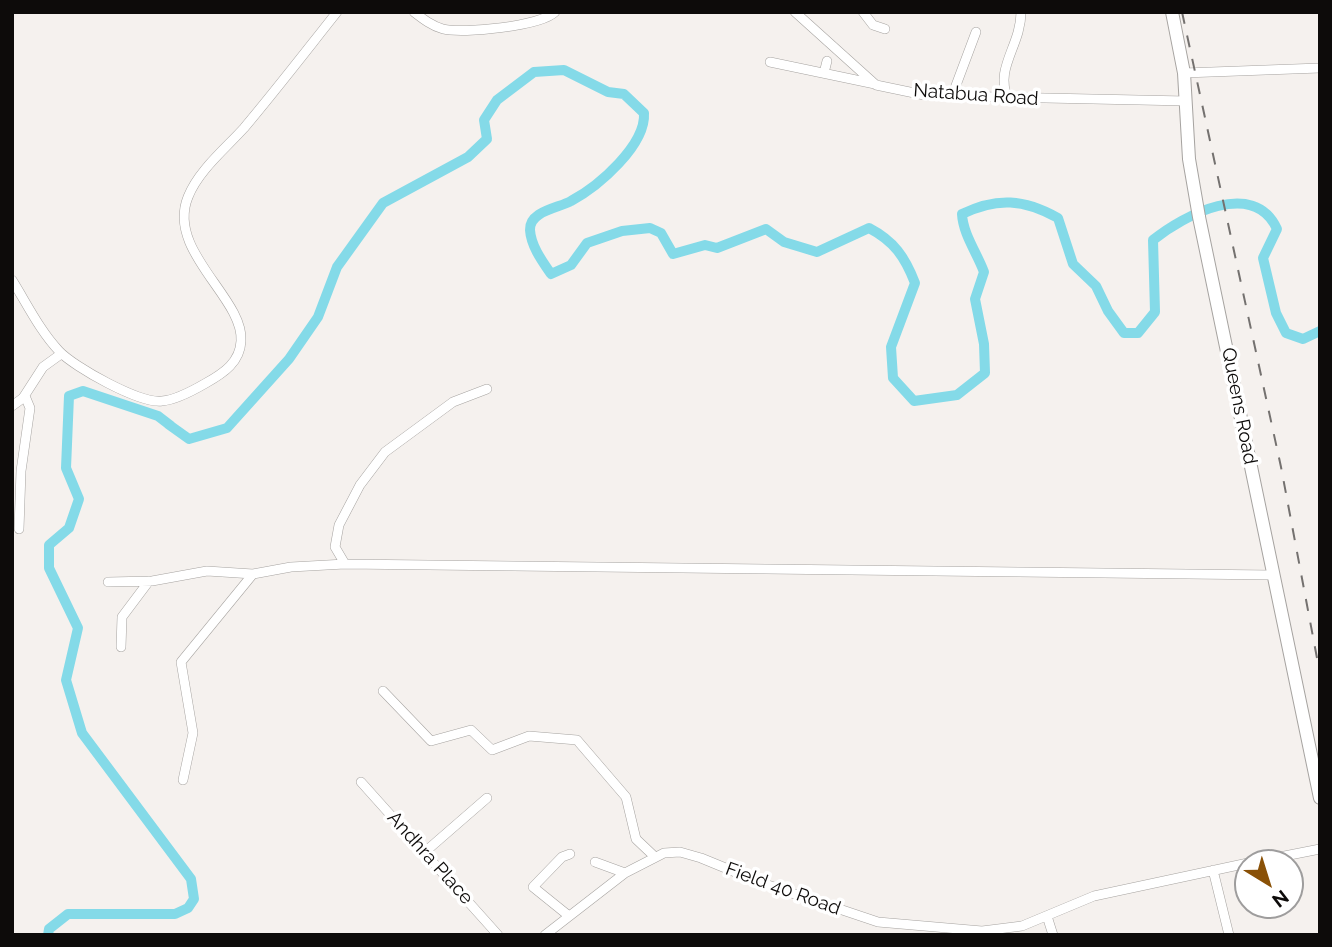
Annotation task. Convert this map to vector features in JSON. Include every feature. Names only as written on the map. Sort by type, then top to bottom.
[{"type":"highway","name":"Queens Road","points":[[1172,12],[1184,73],[1189,159],[1272,575],[1320,798]]},
{"type":"street","points":[[12,280],[61,354],[105,380],[156,401],[169,400],[199,387],[233,363],[240,348],[240,327],[189,241],[184,220],[187,199],[201,176],[272,95],[337,12]]},
{"type":"street","points":[[414,12],[435,26],[466,31],[548,18],[555,12]]},
{"type":"street","points":[[863,12],[873,24],[886,29]]},
{"type":"street","points":[[1008,99],[1002,78],[1021,30],[1021,12]]},
{"type":"street","name":"Natabua Road","points":[[800,15],[876,85],[924,95],[1008,99],[1186,100]]},
{"type":"street","points":[[952,96],[976,32]]},
{"type":"street","points":[[824,73],[827,61]]},
{"type":"street","points":[[770,62],[876,85]]},
{"type":"street","points":[[1184,73],[1320,68]]},
{"type":"street","points":[[12,406],[25,396],[36,374],[61,354]]},
{"type":"street","points":[[345,565],[335,547],[339,525],[360,485],[385,452],[453,402],[486,389]]},
{"type":"street","points":[[19,529],[21,471],[30,408],[25,396]]},
{"type":"street","points":[[108,582],[149,581],[207,570],[253,574],[291,567],[345,565],[1272,575]]},
{"type":"street","points":[[183,780],[193,733],[181,662],[253,574]]},
{"type":"street","points":[[121,647],[122,617],[149,581]]},
{"type":"street","points":[[383,691],[431,741],[471,730],[492,750],[529,736],[577,740],[625,797],[636,838],[655,857]]},
{"type":"street","name":"Andhra Place","points":[[362,782],[498,935]]},
{"type":"street","points":[[426,851],[487,798]]},
{"type":"street","name":"Field 40 Road","points":[[546,934],[625,873],[655,857],[680,852],[878,922],[1003,931],[1094,897],[1234,866]]},
{"type":"street","points":[[569,916],[533,887],[562,857],[570,854]]},
{"type":"street","points":[[595,862],[625,873]]},
{"type":"street","points":[[1213,870],[1229,935]]},
{"type":"street","points":[[1047,916],[1053,935]]},
{"type":"waterway","points":[[168,424],[189,439],[227,428],[289,359],[318,317],[337,267],[383,203],[468,157],[487,139],[484,120],[497,100],[534,72],[564,70],[608,92],[624,94],[644,113],[643,125],[637,138],[607,175],[571,201],[534,218],[531,236],[551,274],[571,265],[587,243],[622,231],[650,228],[661,233],[673,254],[705,245],[717,248],[766,229],[784,242],[817,252],[869,228],[885,238],[898,251],[915,283],[891,347],[893,378],[914,401],[957,395],[985,373],[984,344],[975,299],[984,272],[968,236],[962,214],[987,205],[1010,202],[1022,204],[1058,218],[1073,264],[1096,286],[1108,311],[1124,333],[1138,333],[1155,312],[1153,240],[1200,212],[1236,203],[1252,206],[1266,214],[1277,229],[1263,258],[1276,313],[1286,333],[1303,339],[1320,331]]},
{"type":"waterway","points":[[48,935],[49,929],[68,914],[175,914],[188,908],[194,899],[191,879],[82,733],[66,680],[78,628],[49,568],[49,545],[69,528],[79,499],[66,468],[69,396],[83,391],[158,416],[171,426]]},
{"type":"railway","points":[[1182,12],[1281,467],[1320,674]]}]
